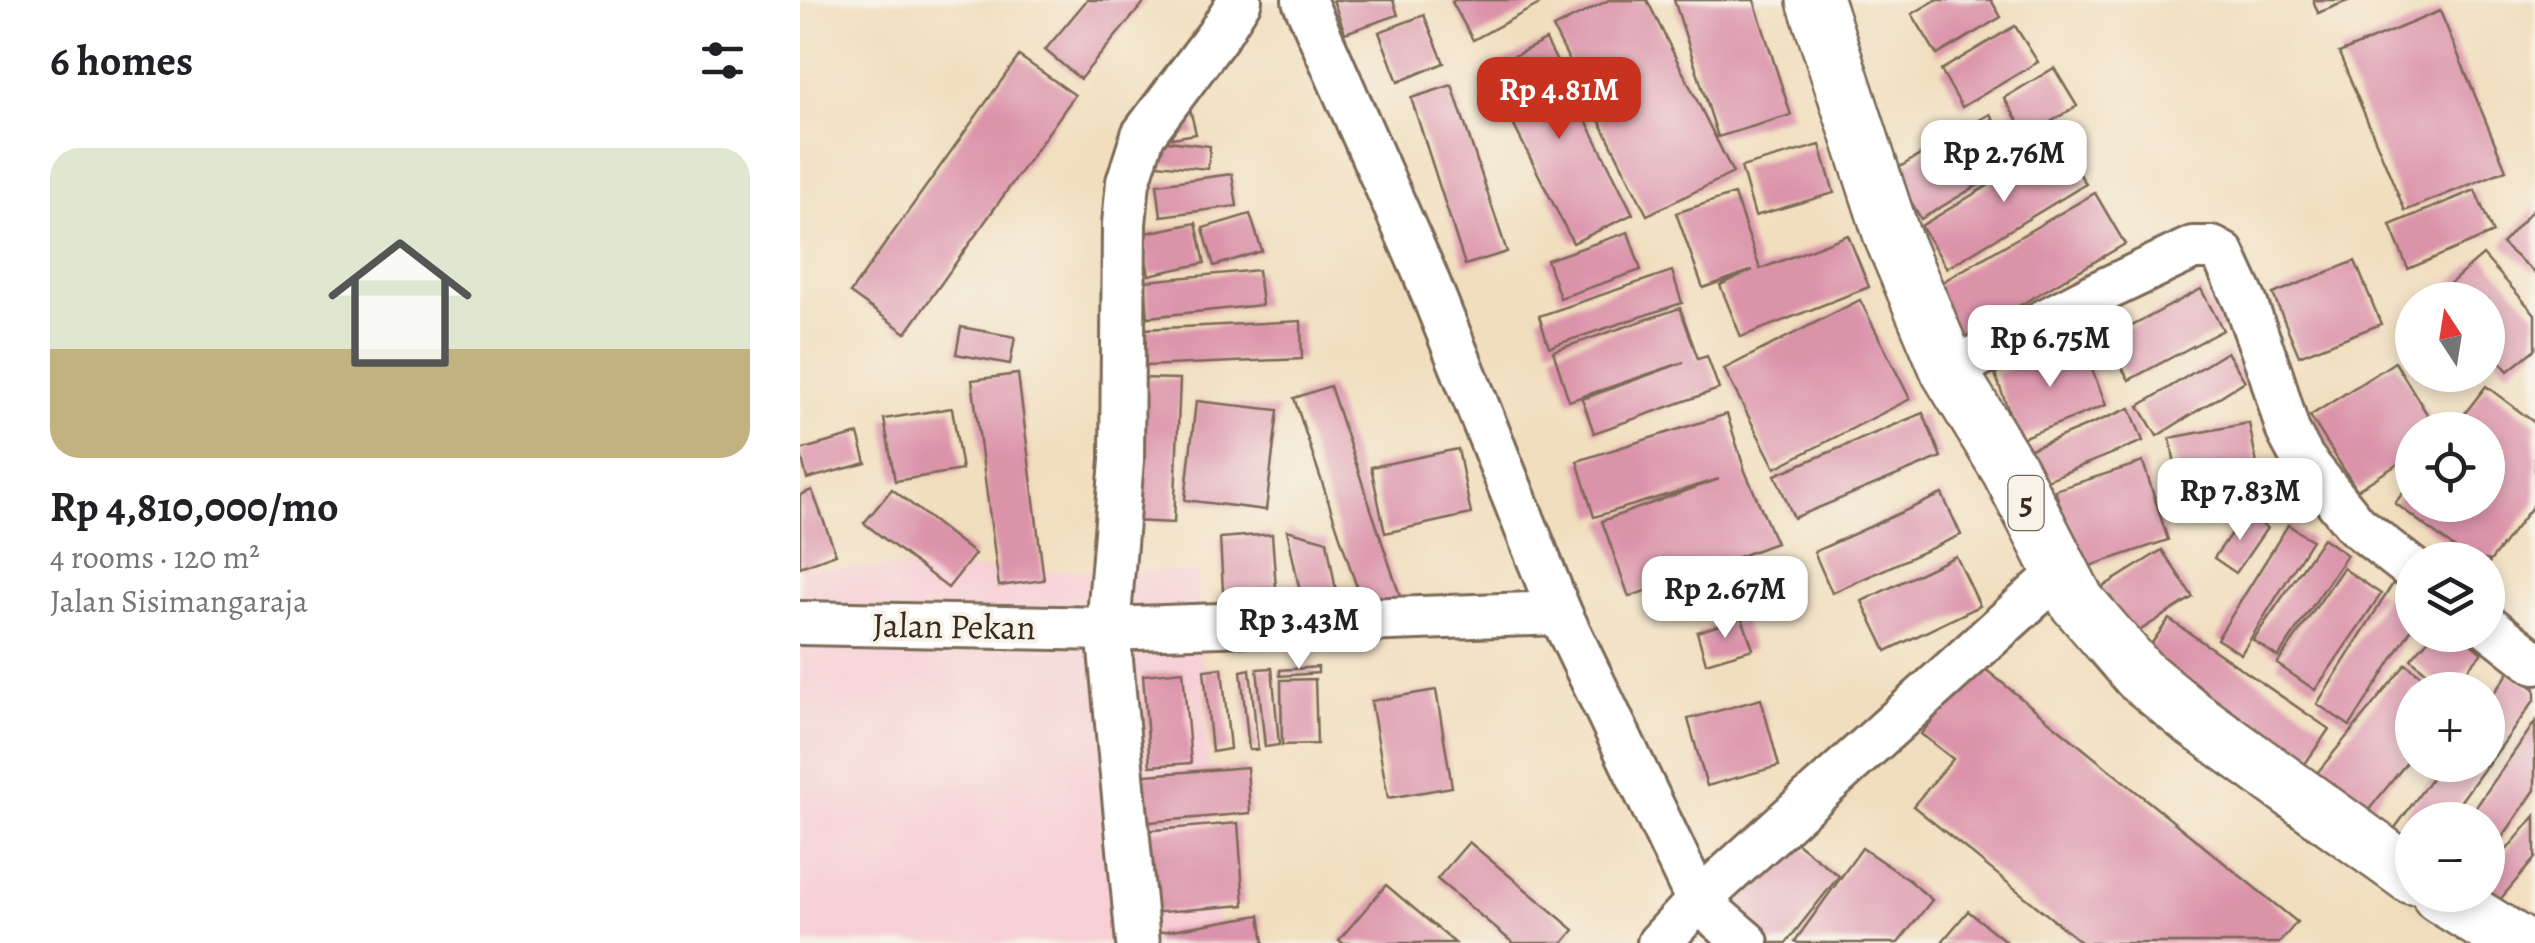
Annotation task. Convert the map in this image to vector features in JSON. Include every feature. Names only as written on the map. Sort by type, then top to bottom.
[{"type":"highway","name":"5","points":[[1815,0],[1892,236],[2077,602],[2140,675],[2191,718],[2395,864]]},
{"type":"highway","name":"5","points":[[1837,0],[1887,167],[1957,367],[2001,419],[2086,587],[2142,660],[2196,705],[2395,849]]},
{"type":"highway","points":[[2467,912],[2517,943]]},
{"type":"highway","points":[[2495,912],[2535,936]]},
{"type":"street","points":[[1138,943],[1108,629],[1122,460],[1124,224],[1128,182],[1143,135],[1240,0]]},
{"type":"street","points":[[1304,0],[1424,272],[1560,613],[1698,901],[1746,943]]},
{"type":"street","points":[[1957,367],[2177,255],[2193,248],[2212,248],[2223,254],[2245,302],[2288,431],[2304,459],[2356,526],[2395,556]]},
{"type":"street","points":[[1658,943],[1698,901],[2061,572]]},
{"type":"street","name":"Jalan Pekan","points":[[800,623],[1108,629],[1560,613]]},
{"type":"street","points":[[2505,639],[2535,662]]},
{"type":"shaded area","points":[[800,567],[1197,572],[1218,943],[800,943]]},
{"type":"building","points":[[1087,0],[1146,0],[1080,79],[1045,50]]},
{"type":"building","points":[[1333,0],[1393,0],[1398,15],[1345,33]]},
{"type":"building","points":[[1547,0],[1473,40],[1452,2]]},
{"type":"building","points":[[1609,0],[1647,0],[1733,173],[1647,215],[1553,28]]},
{"type":"building","points":[[1674,0],[1754,0],[1791,115],[1718,137]]},
{"type":"building","points":[[1936,0],[1991,0],[2001,17],[1937,55],[1912,14]]},
{"type":"building","points":[[2313,0],[2350,0],[2318,13]]},
{"type":"building","points":[[2440,11],[2506,170],[2405,211],[2339,53]]},
{"type":"building","points":[[1424,15],[1444,63],[1398,82],[1379,32]]},
{"type":"building","points":[[2015,26],[2038,62],[1962,107],[1941,70]]},
{"type":"building","points":[[1546,40],[1633,214],[1573,243],[1486,70]]},
{"type":"building","points":[[1019,56],[1075,95],[906,333],[850,293]]},
{"type":"building","points":[[2054,68],[2077,106],[2027,136],[2004,98]]},
{"type":"building","points":[[1452,85],[1507,252],[1465,265],[1411,98]]},
{"type":"building","points":[[1190,109],[1196,134],[1172,138],[1167,113]]},
{"type":"building","points":[[1990,114],[2018,161],[1921,219],[1893,171]]},
{"type":"building","points":[[1159,140],[1210,146],[1208,169],[1156,164]]},
{"type":"building","points":[[2060,142],[2086,184],[1947,268],[1921,226]]},
{"type":"building","points":[[1820,145],[1834,193],[1755,216],[1741,167]]},
{"type":"building","points":[[1232,174],[1237,206],[1161,216],[1157,184]]},
{"type":"building","points":[[2475,190],[2493,233],[2408,269],[2390,225]]},
{"type":"building","points":[[2095,193],[2125,244],[1962,339],[1932,288]]},
{"type":"building","points":[[1734,194],[1760,269],[1848,235],[1869,287],[1741,337],[1720,285],[1753,270],[1703,288],[1676,213]]},
{"type":"building","points":[[2535,207],[2535,273],[2502,244]]},
{"type":"building","points":[[1250,214],[1262,251],[1214,266],[1203,228]]},
{"type":"building","points":[[1196,223],[1205,263],[1149,275],[1141,234]]},
{"type":"building","points":[[1628,232],[1641,270],[1560,298],[1547,260]]},
{"type":"building","points":[[2483,255],[2535,314],[2535,349],[2508,371],[2505,282],[2452,282]]},
{"type":"building","points":[[2355,261],[2381,324],[2299,356],[2273,294]]},
{"type":"building","points":[[1258,270],[1262,305],[1148,317],[1145,281]]},
{"type":"building","points":[[1672,271],[1682,303],[1549,347],[1539,316]]},
{"type":"building","points":[[2201,289],[2223,330],[2129,380],[2106,340]]},
{"type":"building","points":[[1860,300],[1910,399],[1775,468],[1724,369]]},
{"type":"building","points":[[1680,308],[1698,359],[1707,356],[1719,389],[1594,433],[1582,399],[1684,362],[1569,401],[1553,351]]},
{"type":"building","points":[[1301,321],[1302,359],[1146,366],[1144,329]]},
{"type":"building","points":[[961,327],[1015,337],[1010,364],[956,354]]},
{"type":"building","points":[[2081,341],[2106,405],[2019,439],[1995,374]]},
{"type":"building","points":[[2227,352],[2245,381],[2157,436],[2139,406]]},
{"type":"building","points":[[2395,362],[2395,392],[2414,392],[2426,412],[2395,412],[2395,466],[2357,490],[2310,416]]},
{"type":"building","points":[[1018,374],[1044,580],[999,586],[972,380]]},
{"type":"building","points":[[1138,378],[1180,379],[1174,523],[1133,521]]},
{"type":"building","points":[[1330,386],[1403,605],[1367,618],[1294,398]]},
{"type":"building","points":[[2481,392],[2494,392],[2535,423],[2535,503],[2505,542],[2446,542],[2420,522],[2505,522],[2505,412],[2466,412]]},
{"type":"building","points":[[1196,401],[1278,410],[1266,510],[1185,500]]},
{"type":"building","points":[[952,408],[962,470],[895,481],[884,419]]},
{"type":"building","points":[[2130,408],[2143,441],[2039,483],[2026,451]]},
{"type":"building","points":[[1923,413],[1941,457],[1794,518],[1775,475]]},
{"type":"building","points":[[1727,414],[1745,471],[1776,543],[1629,597],[1602,521],[1719,479],[1594,517],[1577,461]]},
{"type":"building","points":[[2249,423],[2264,501],[2185,517],[2170,438]]},
{"type":"building","points":[[858,434],[866,463],[807,479],[800,450]]},
{"type":"building","points":[[1458,449],[1471,514],[1385,533],[1371,467]]},
{"type":"building","points":[[2143,462],[2168,540],[2081,569],[2055,490]]},
{"type":"building","points":[[892,489],[975,554],[948,588],[864,523]]},
{"type":"building","points":[[812,490],[836,554],[800,567],[800,495]]},
{"type":"building","points":[[1942,494],[1961,535],[1832,593],[1814,552]]},
{"type":"building","points":[[2245,513],[2267,528],[2236,573],[2214,558]]},
{"type":"building","points":[[2288,525],[2312,540],[2241,654],[2217,639]]},
{"type":"building","points":[[1287,530],[1327,541],[1338,602],[1304,611]]},
{"type":"building","points":[[1272,534],[1276,588],[1223,591],[1220,538]]},
{"type":"building","points":[[2323,538],[2347,555],[2278,657],[2253,640]]},
{"type":"building","points":[[2162,550],[2193,597],[2131,636],[2101,588]]},
{"type":"building","points":[[1956,556],[1980,606],[1886,651],[1862,601]]},
{"type":"building","points":[[2343,568],[2381,594],[2315,690],[2277,664]]},
{"type":"building","points":[[2394,582],[2397,652],[2350,726],[2317,704]]},
{"type":"building","points":[[1742,618],[1753,649],[1706,663],[1697,632]]},
{"type":"building","points":[[2169,619],[2329,729],[2305,764],[2144,654]]},
{"type":"building","points":[[2417,652],[2482,653],[2465,672],[2426,672],[2411,659]]},
{"type":"building","points":[[1979,664],[2297,922],[2279,943],[2082,943],[1913,806],[1953,759],[1921,734]]},
{"type":"building","points":[[2406,664],[2416,672],[2399,672]]},
{"type":"building","points":[[1318,667],[1318,673],[1280,676],[1280,670]]},
{"type":"building","points":[[1222,668],[1230,749],[1212,752],[1204,670]]},
{"type":"building","points":[[1272,668],[1279,745],[1265,747],[1257,669]]},
{"type":"building","points":[[1250,669],[1258,750],[1249,750],[1241,671]]},
{"type":"building","points":[[1183,671],[1191,763],[1150,766],[1143,675]]},
{"type":"building","points":[[2510,671],[2535,689],[2535,699],[2505,741],[2505,678]]},
{"type":"building","points":[[2395,677],[2395,777],[2367,812],[2317,773]]},
{"type":"building","points":[[1315,679],[1317,744],[1282,745],[1281,680]]},
{"type":"building","points":[[1436,690],[1452,787],[1388,798],[1371,701]]},
{"type":"building","points":[[1761,699],[1779,766],[1707,786],[1688,719]]},
{"type":"building","points":[[2535,722],[2535,790],[2505,833],[2505,802],[2479,802],[2493,782],[2505,782],[2505,765]]},
{"type":"building","points":[[1247,767],[1250,813],[1139,823],[1134,776]]},
{"type":"building","points":[[2429,782],[2475,782],[2460,802],[2414,802]]},
{"type":"building","points":[[2535,816],[2535,858],[2505,894],[2505,852]]},
{"type":"building","points":[[1238,823],[1244,905],[1150,913],[1143,831]]},
{"type":"building","points":[[1783,832],[1839,876],[1786,943],[1757,943],[1719,914]]},
{"type":"building","points":[[1469,842],[1574,930],[1563,943],[1513,943],[1437,879]]},
{"type":"building","points":[[1862,848],[1932,900],[1898,943],[1795,941]]},
{"type":"building","points":[[1386,885],[1455,943],[1339,940]]},
{"type":"building","points":[[1968,911],[2008,943],[1941,943]]},
{"type":"building","points":[[1260,915],[1264,943],[1156,943],[1155,933]]}]
